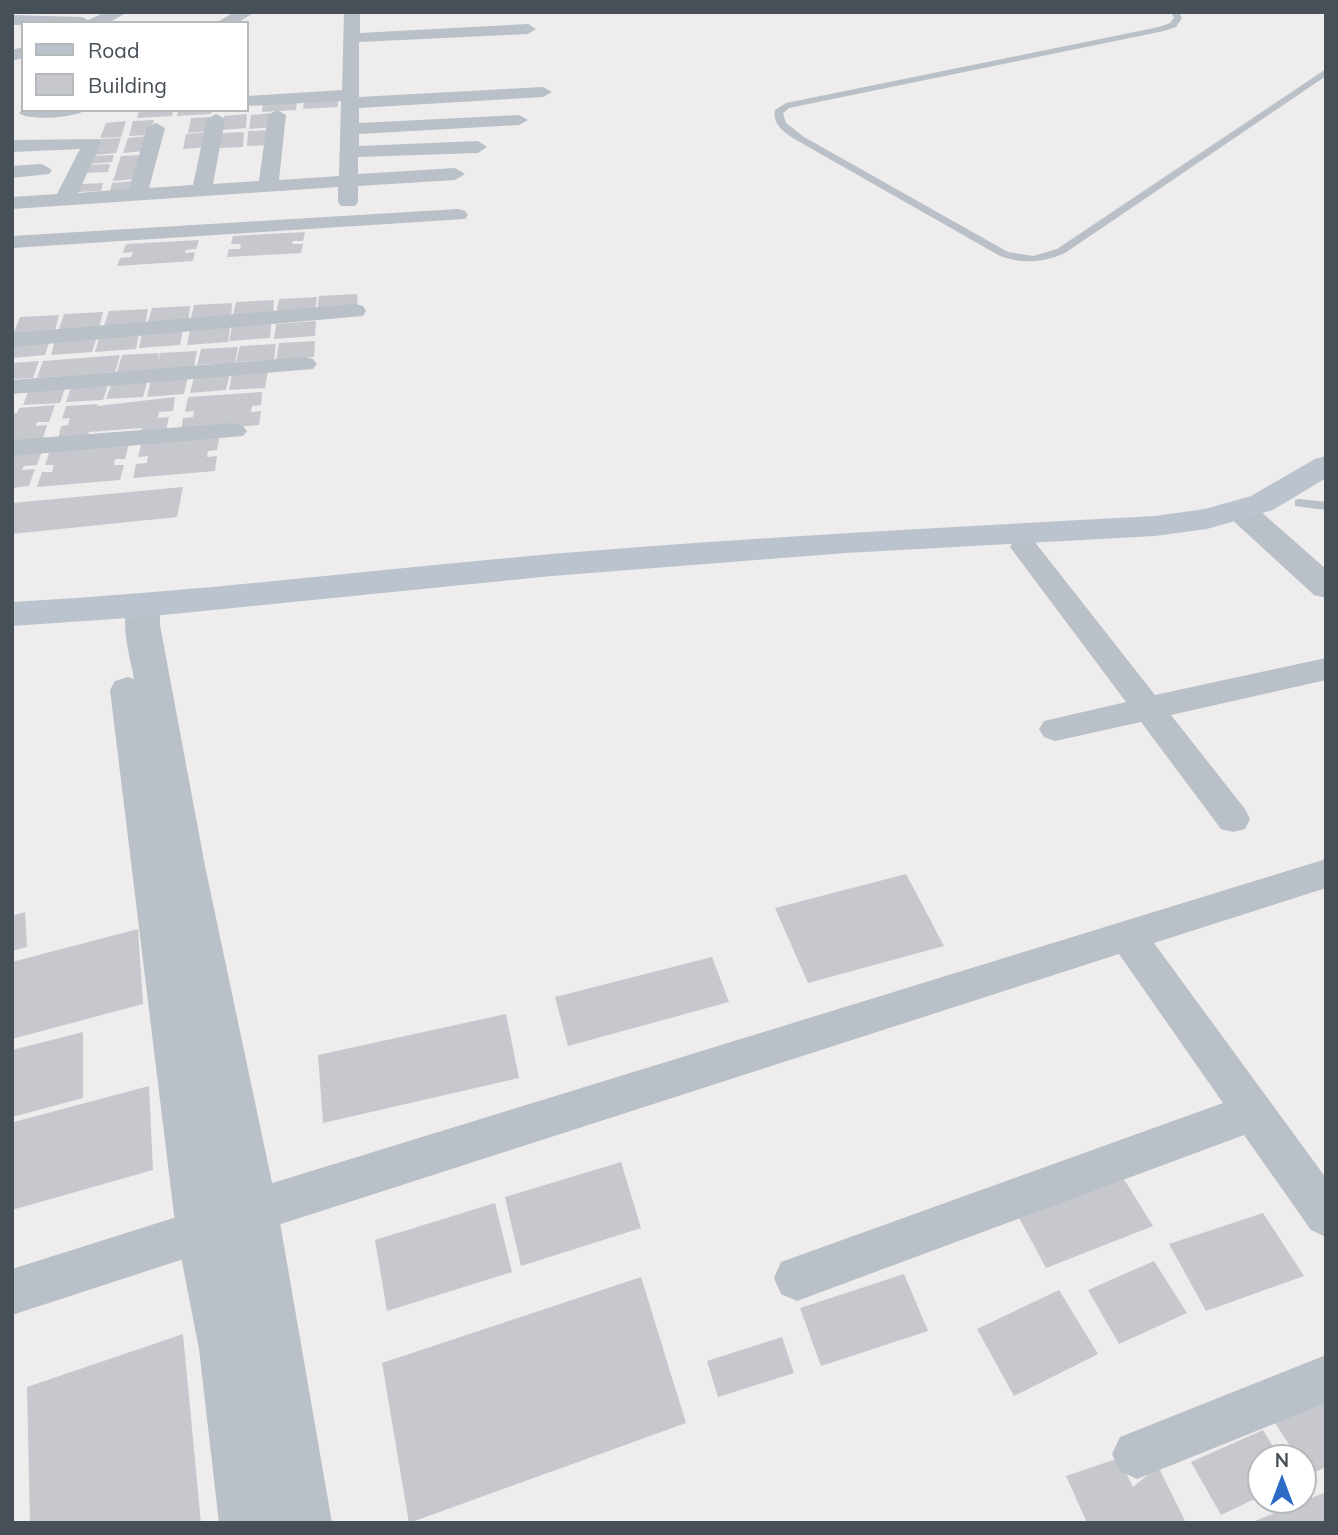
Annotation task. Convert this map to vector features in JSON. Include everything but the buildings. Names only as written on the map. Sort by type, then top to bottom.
[{"type":"main road","points":[[12,614],[132,616],[848,558],[1165,541],[1221,533],[1283,507],[1326,464]]},
{"type":"main road","points":[[12,634],[132,616],[552,565],[846,543],[1155,526],[1283,507]]},
{"type":"street","points":[[87,21],[104,12]]},
{"type":"street","points":[[88,21],[120,12]]},
{"type":"street","points":[[228,21],[247,12]]},
{"type":"street","points":[[12,20],[48,21]]},
{"type":"street","points":[[346,222],[358,58],[355,22],[528,29]]},
{"type":"street","points":[[248,101],[355,89],[543,92]]},
{"type":"street","points":[[25,115],[56,112]]},
{"type":"street","points":[[268,186],[278,115]]},
{"type":"street","points":[[202,190],[216,119]]},
{"type":"street","points":[[351,129],[519,120]]},
{"type":"street","points":[[137,195],[156,128]]},
{"type":"street","points":[[12,146],[92,143],[65,199]]},
{"type":"street","points":[[350,152],[478,147]]},
{"type":"street","points":[[12,172],[42,170]]},
{"type":"street","points":[[12,203],[455,174]]},
{"type":"street","points":[[12,242],[458,215]]},
{"type":"street","points":[[12,340],[355,311]]},
{"type":"street","points":[[12,387],[306,364]]},
{"type":"street","points":[[12,408],[288,389]]},
{"type":"street","points":[[12,448],[234,431]]},
{"type":"street","points":[[1283,507],[1326,562]]},
{"type":"street","points":[[1283,507],[1326,587]]},
{"type":"street","points":[[1024,548],[1233,819]]},
{"type":"street","points":[[132,616],[253,1211],[303,1523]]},
{"type":"street","points":[[132,616],[125,671],[202,1231],[226,1349],[249,1523]]},
{"type":"street","points":[[1055,729],[1326,669]]},
{"type":"street","points":[[12,1292],[202,1231],[253,1211],[1326,873]]},
{"type":"street","points":[[1128,937],[1326,1215]]},
{"type":"street","points":[[797,1278],[1253,1112]]},
{"type":"street","points":[[1137,1454],[1326,1379]]},
{"type":"lane","points":[[1175,12],[1178,18],[1173,25],[1161,29],[786,106],[778,112],[778,118],[784,128],[801,139],[1004,254],[1018,259],[1034,260],[1061,251],[1326,72]]}]
